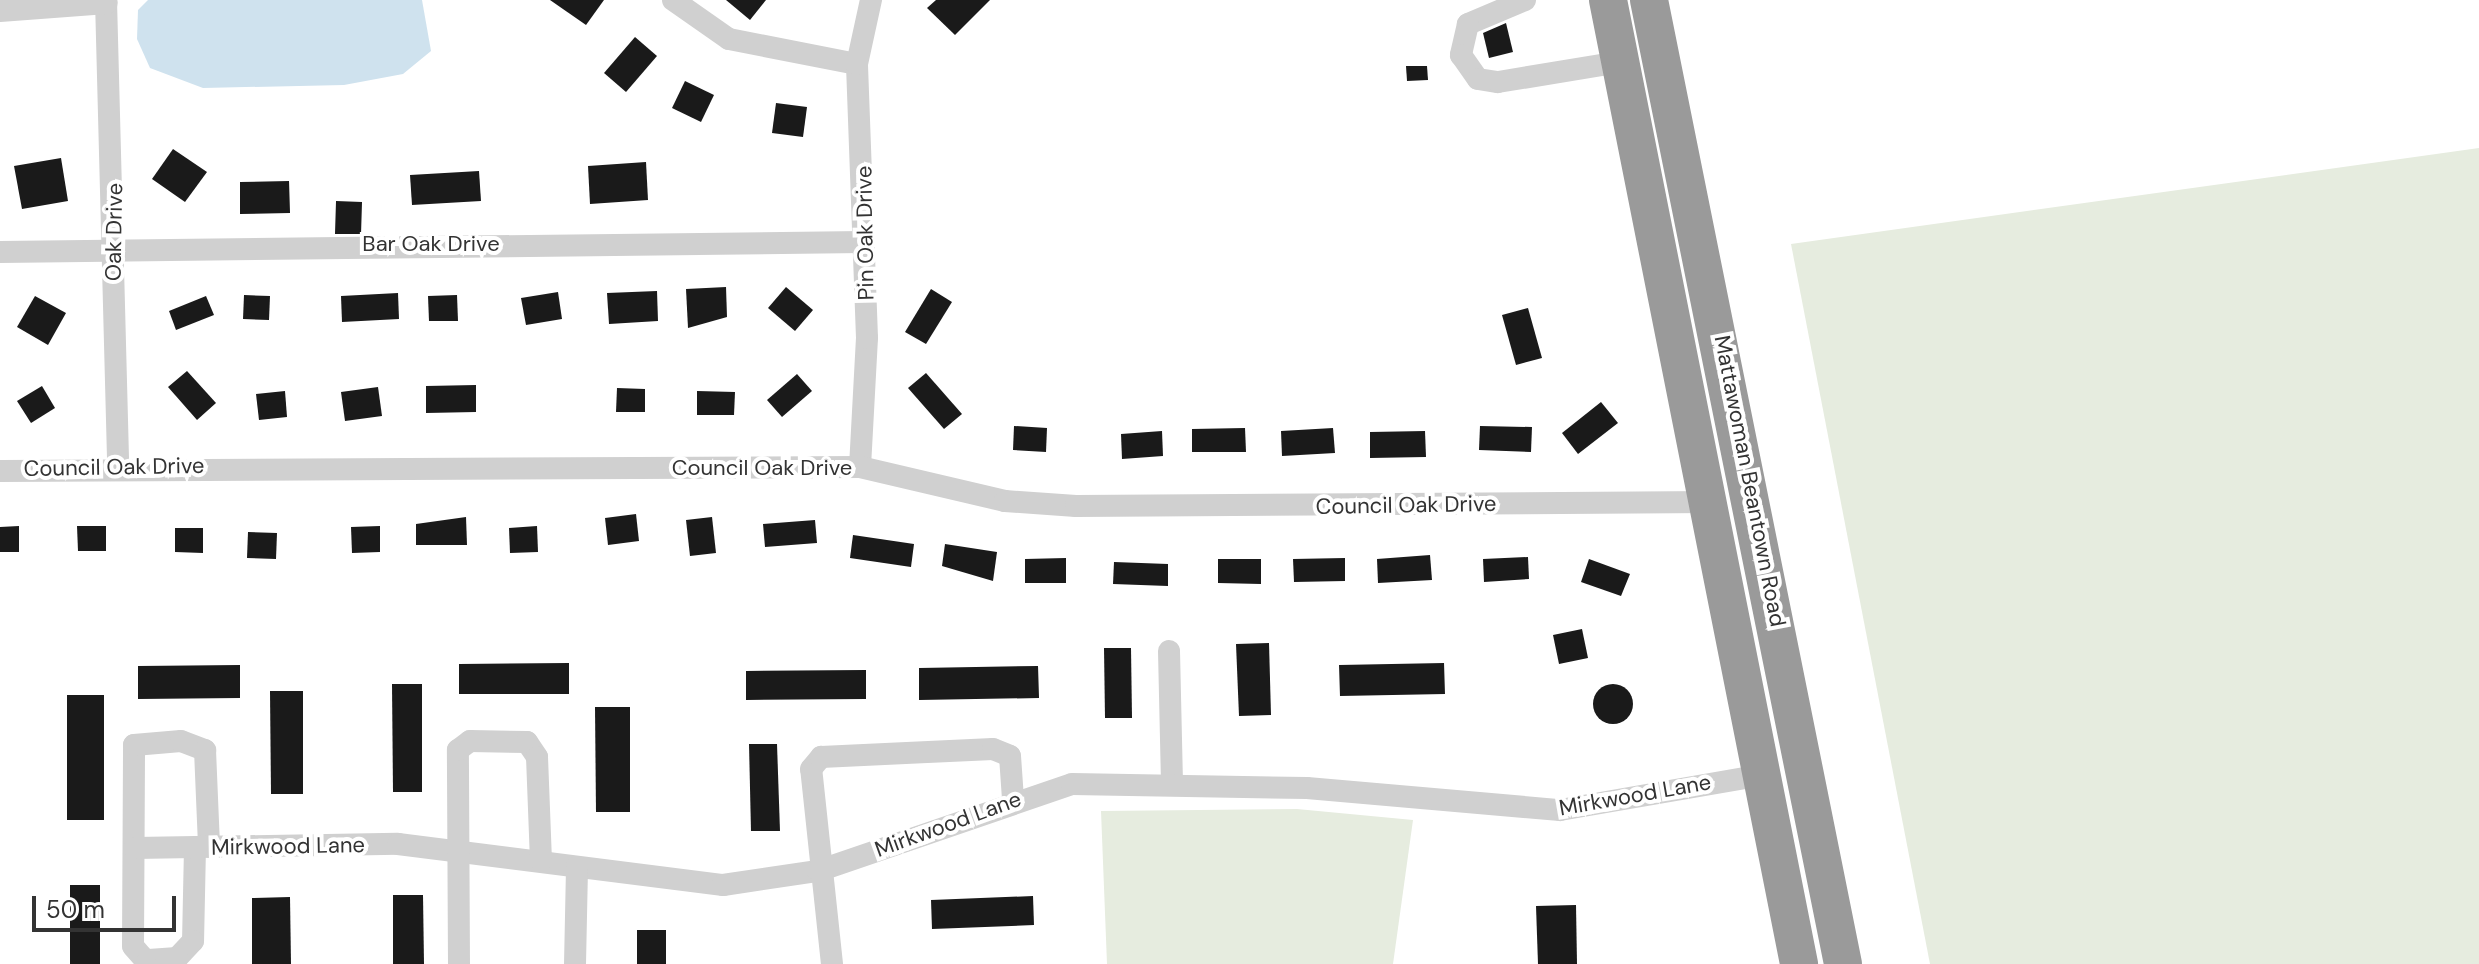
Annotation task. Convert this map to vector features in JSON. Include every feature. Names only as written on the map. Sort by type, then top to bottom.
[{"type":"highway","name":"Mattawoman Beantown Road","points":[[1608,0],[1712,502],[1799,964]]},
{"type":"highway","points":[[1628,0],[1660,149],[1650,203]]},
{"type":"highway","name":"Mattawoman Beantown Road","points":[[1649,0],[1679,125],[1843,964]]},
{"type":"highway","points":[[1679,125],[1688,249],[1723,434],[1712,502],[1741,527],[1803,831],[1830,898]]},
{"type":"street","points":[[673,0],[729,39],[857,64]]},
{"type":"street","name":"Pin Oak Drive","points":[[860,467],[867,338],[857,64],[871,0]]},
{"type":"street","points":[[1525,0],[1468,24],[1461,55],[1478,79],[1498,82],[1620,62]]},
{"type":"street","points":[[0,11],[106,2]]},
{"type":"street","name":"Oak Drive","points":[[106,2],[118,465]]},
{"type":"street","name":"Bar Oak Drive","points":[[0,252],[863,242]]},
{"type":"street","name":"Council Oak Drive","points":[[0,471],[118,465],[860,467],[1005,501],[1076,506],[1712,502]]},
{"type":"street","points":[[1169,651],[1172,784]]},
{"type":"street","points":[[175,741],[205,750],[202,847],[189,951],[145,960],[133,946],[134,745],[175,741]]},
{"type":"street","points":[[459,964],[458,750],[470,741],[527,742],[537,757],[541,860]]},
{"type":"street","points":[[832,964],[818,871],[811,769],[830,755],[993,749],[1010,756],[1013,799]]},
{"type":"street","name":"Mirkwood Lane","points":[[135,848],[459,850],[723,885],[818,871],[1013,799],[1095,782],[1172,784],[1560,810],[1763,775]]},
{"type":"street","points":[[575,964],[577,867]]},
{"type":"shaded area","points":[[2479,148],[2479,964],[1930,964],[1791,244]]},
{"type":"shaded area","points":[[1297,809],[1413,820],[1393,964],[1107,964],[1101,811]]},
{"type":"water","points":[[148,0],[422,0],[431,51],[403,74],[344,85],[203,88],[150,68],[137,39],[138,10]]},
{"type":"building","points":[[550,0],[604,0],[586,25]]},
{"type":"building","points":[[726,0],[766,0],[750,20]]},
{"type":"building","points":[[936,0],[990,0],[955,35],[927,8]]},
{"type":"building","points":[[1506,23],[1513,52],[1489,58],[1483,33]]},
{"type":"building","points":[[635,37],[657,56],[626,92],[604,73]]},
{"type":"building","points":[[1406,66],[1427,66],[1428,80],[1407,81]]},
{"type":"building","points":[[685,81],[714,95],[701,122],[672,108]]},
{"type":"building","points":[[776,103],[807,107],[803,137],[772,133]]},
{"type":"building","points":[[173,149],[207,172],[185,202],[152,179]]},
{"type":"building","points":[[61,158],[68,201],[22,209],[14,166]]},
{"type":"building","points":[[646,162],[648,200],[590,204],[588,166]]},
{"type":"building","points":[[479,171],[481,201],[412,205],[410,175]]},
{"type":"building","points":[[289,181],[290,213],[240,214],[240,182]]},
{"type":"building","points":[[336,201],[362,202],[361,234],[335,234]]},
{"type":"building","points":[[726,287],[727,317],[688,328],[686,289]]},
{"type":"building","points":[[786,287],[813,310],[795,331],[768,308]]},
{"type":"building","points":[[931,289],[952,302],[926,344],[905,332]]},
{"type":"building","points":[[657,291],[658,321],[609,324],[607,293]]},
{"type":"building","points":[[558,292],[562,319],[526,325],[521,298]]},
{"type":"building","points":[[398,293],[399,319],[342,322],[341,296]]},
{"type":"building","points":[[244,295],[270,296],[269,320],[243,319]]},
{"type":"building","points":[[457,295],[458,321],[429,321],[428,296]]},
{"type":"building","points":[[35,296],[66,313],[48,345],[17,327]]},
{"type":"building","points":[[206,296],[214,315],[176,330],[169,311]]},
{"type":"building","points":[[1528,308],[1542,358],[1516,365],[1502,315]]},
{"type":"building","points":[[187,371],[216,403],[197,420],[168,387]]},
{"type":"building","points":[[926,373],[962,414],[944,429],[908,388]]},
{"type":"building","points":[[797,374],[812,391],[782,417],[767,400]]},
{"type":"building","points":[[476,385],[476,412],[426,413],[426,386]]},
{"type":"building","points":[[42,386],[55,408],[31,423],[17,401]]},
{"type":"building","points":[[378,387],[382,416],[345,421],[341,392]]},
{"type":"building","points":[[617,388],[645,389],[645,412],[616,412]]},
{"type":"building","points":[[285,391],[287,417],[259,420],[256,394]]},
{"type":"building","points":[[697,391],[735,392],[734,415],[697,415]]},
{"type":"building","points":[[1601,402],[1618,423],[1578,454],[1562,433]]},
{"type":"building","points":[[1014,426],[1047,428],[1046,452],[1013,450]]},
{"type":"building","points":[[1480,426],[1532,427],[1531,452],[1479,450]]},
{"type":"building","points":[[1245,428],[1246,452],[1192,452],[1192,429]]},
{"type":"building","points":[[1333,428],[1335,453],[1282,456],[1281,431]]},
{"type":"building","points":[[1162,431],[1163,456],[1122,459],[1121,434]]},
{"type":"building","points":[[1425,431],[1426,457],[1370,458],[1370,432]]},
{"type":"building","points":[[636,514],[639,541],[608,545],[605,518]]},
{"type":"building","points":[[466,517],[467,545],[416,545],[416,524]]},
{"type":"building","points":[[712,517],[716,553],[690,556],[686,520]]},
{"type":"building","points":[[815,520],[817,543],[765,547],[763,524]]},
{"type":"building","points":[[19,526],[19,552],[0,552],[0,527]]},
{"type":"building","points":[[77,526],[106,526],[106,551],[78,551]]},
{"type":"building","points":[[380,526],[380,552],[352,553],[351,527]]},
{"type":"building","points":[[537,526],[538,552],[510,553],[509,528]]},
{"type":"building","points":[[175,528],[203,528],[203,553],[175,552]]},
{"type":"building","points":[[248,532],[277,533],[276,559],[247,558]]},
{"type":"building","points":[[853,535],[914,544],[911,567],[850,558]]},
{"type":"building","points":[[945,544],[997,552],[993,581],[942,566]]},
{"type":"building","points":[[1430,555],[1432,580],[1378,583],[1377,559]]},
{"type":"building","points":[[1528,557],[1529,579],[1484,582],[1483,559]]},
{"type":"building","points":[[1066,558],[1066,583],[1025,583],[1025,559]]},
{"type":"building","points":[[1345,558],[1345,581],[1294,582],[1293,559]]},
{"type":"building","points":[[1218,559],[1261,559],[1261,584],[1218,583]]},
{"type":"building","points":[[1589,559],[1630,574],[1621,596],[1581,582]]},
{"type":"building","points":[[1114,562],[1168,564],[1168,586],[1113,584]]},
{"type":"building","points":[[1582,629],[1588,658],[1559,664],[1553,635]]},
{"type":"building","points":[[1269,643],[1271,715],[1239,716],[1236,644]]},
{"type":"building","points":[[1104,648],[1131,648],[1132,718],[1105,718]]},
{"type":"building","points":[[569,663],[569,694],[459,694],[459,664]]},
{"type":"building","points":[[1444,663],[1445,694],[1340,696],[1339,665]]},
{"type":"building","points":[[240,665],[240,698],[138,699],[138,666]]},
{"type":"building","points":[[1038,666],[1039,698],[919,700],[919,668]]},
{"type":"building","points":[[866,670],[866,699],[746,700],[746,671]]},
{"type":"building","points":[[392,684],[422,684],[422,792],[393,792]]},
{"type":"building","points":[[1613,684],[1627,690],[1633,704],[1627,718],[1613,724],[1599,718],[1593,704],[1599,690]]},
{"type":"building","points":[[270,691],[303,691],[303,794],[271,794]]},
{"type":"building","points":[[67,695],[104,695],[104,820],[67,820]]},
{"type":"building","points":[[595,707],[630,707],[630,812],[596,812]]},
{"type":"building","points":[[749,744],[777,744],[780,831],[751,831]]},
{"type":"building","points":[[70,885],[100,885],[100,964],[70,964]]},
{"type":"building","points":[[393,895],[423,895],[424,964],[393,964]]},
{"type":"building","points":[[1033,896],[1034,925],[932,929],[931,900]]},
{"type":"building","points":[[290,897],[291,964],[252,964],[252,898]]},
{"type":"building","points":[[1576,905],[1577,964],[1538,964],[1536,906]]},
{"type":"building","points":[[637,930],[666,930],[666,964],[637,964]]}]
